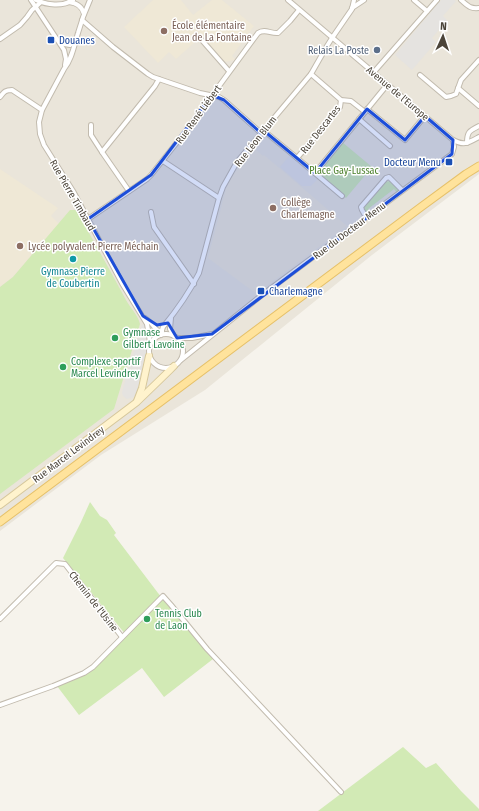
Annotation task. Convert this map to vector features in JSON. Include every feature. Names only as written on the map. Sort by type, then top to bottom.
[{"type":"main road","points":[[0,522],[408,216],[479,166]]},
{"type":"street","name":"Rue Pierre Timbaud","points":[[31,0],[66,55],[64,69],[42,110],[39,122],[41,140],[73,190],[123,285],[148,324],[150,345]]},
{"type":"street","points":[[36,0],[51,5],[71,1],[77,3],[83,8],[84,14]]},
{"type":"street","name":"Rue Pierre Timbaud","points":[[64,69],[72,56],[82,20],[90,0]]},
{"type":"street","name":"Avenue de l'Europe","points":[[288,0],[453,140]]},
{"type":"street","name":"Rue Léon Blum","points":[[161,334],[163,327],[194,284],[199,273],[219,198],[223,187],[237,162],[311,74],[332,38],[352,9],[354,0]]},
{"type":"street","points":[[352,9],[364,0]]},
{"type":"street","points":[[414,0],[427,11]]},
{"type":"street","points":[[373,73],[436,0]]},
{"type":"street","points":[[461,0],[470,7],[479,8]]},
{"type":"street","points":[[0,39],[24,22],[32,10],[41,2]]},
{"type":"street","name":"Rue René Liébert","points":[[88,219],[147,179],[163,161],[258,33],[264,30],[278,33],[299,10]]},
{"type":"street","name":"Rue Descartes","points":[[82,20],[113,47],[148,74],[200,93],[219,97],[224,100],[315,172],[342,196]]},
{"type":"street","points":[[200,38],[229,71]]},
{"type":"street","points":[[57,39],[67,45],[72,44],[76,39]]},
{"type":"street","points":[[420,74],[446,96],[451,96],[456,94],[461,80],[479,60]]},
{"type":"street","name":"Rue Descartes","points":[[311,74],[341,100],[351,101],[404,140],[425,116]]},
{"type":"street","points":[[102,152],[156,86],[159,79]]},
{"type":"street","points":[[315,172],[387,85]]},
{"type":"street","points":[[458,88],[479,106]]},
{"type":"street","points":[[0,97],[4,91],[12,90],[42,110]]},
{"type":"street","name":"Rue Descartes","points":[[297,158],[340,106],[341,100]]},
{"type":"street","points":[[359,119],[390,146]]},
{"type":"street","points":[[91,125],[91,134],[129,191]]},
{"type":"street","points":[[467,143],[468,134],[470,131],[479,126]]},
{"type":"street","points":[[453,140],[460,144],[467,143],[479,137]]},
{"type":"street","name":"Rue du Docteur Menu","points":[[180,360],[366,217],[452,154],[454,147],[453,140]]},
{"type":"street","points":[[163,161],[219,198]]},
{"type":"street","points":[[366,217],[361,207],[386,178],[389,177],[402,190]]},
{"type":"street","points":[[151,212],[154,227],[194,284]]},
{"type":"street","name":"Rue Pierre Timbaud","points":[[143,316],[152,323],[161,334]]},
{"type":"street","points":[[152,323],[157,325],[163,324],[171,317]]},
{"type":"street","points":[[149,356],[155,364],[164,368],[174,366],[180,360],[182,355],[182,346],[170,329],[171,317]]},
{"type":"street","points":[[137,402],[142,388],[150,345],[154,338],[161,334],[168,334],[176,337]]},
{"type":"street","name":"Rue du Docteur Menu","points":[[176,337],[192,338],[212,334]]},
{"type":"street","name":"Rue Marcel Levindrey","points":[[0,505],[137,402],[174,366]]},
{"type":"street","name":"Chemin de l'Usine","points":[[0,618],[56,563],[65,564],[122,637]]},
{"type":"street","points":[[0,705],[53,686],[84,673],[93,667],[163,596],[208,649],[341,792]]},
{"type":"highlighted area","points":[[212,95],[224,100],[261,133],[263,130],[315,173],[367,109],[405,140],[425,116],[453,140],[452,154],[212,334],[177,338],[168,323],[157,325],[143,316],[88,219],[151,175]]},
{"type":"shaded area","points":[[0,0],[479,0],[479,174],[372,255],[205,390],[101,455],[0,531]]},
{"type":"shaded area","points":[[153,0],[181,0],[193,15],[212,0],[222,0],[254,26],[232,56],[235,59],[234,60],[225,62],[202,36],[176,59],[169,52],[158,63],[124,27]]},
{"type":"shaded area","points":[[441,0],[456,1],[443,16],[447,20],[432,38],[436,42],[412,70],[395,55]]},
{"type":"shaded area","name":"Collège Charlemagne","points":[[254,148],[347,226],[261,290],[258,295],[208,258],[226,189],[233,175]]},
{"type":"shaded area","points":[[290,155],[318,179],[311,186],[302,186],[280,167]]},
{"type":"shaded area","name":"Lycée polyvalent Pierre Méchain","points":[[0,169],[58,208],[51,216],[59,224],[13,277],[0,287]]},
{"type":"shaded area","points":[[145,323],[148,339],[144,367],[136,395],[127,399],[123,396],[123,388],[142,325]]},
{"type":"green space","name":"Place Gay-Lussac","points":[[342,142],[372,167],[346,198],[316,173]]},
{"type":"green space","points":[[390,181],[398,188],[397,193],[394,189],[368,209],[370,213],[364,211],[364,206],[384,182]]},
{"type":"green space","name":"Complexe sportif Marcel Levindrey","points":[[70,210],[76,210],[140,324],[114,409],[0,494],[0,287],[13,277]]},
{"type":"green space","name":"Tennis Club de Laon","points":[[90,502],[100,516],[107,520],[116,533],[114,535],[158,593],[213,659],[164,697],[142,668],[79,715],[57,686],[88,673],[126,635],[63,558]]},
{"type":"green space","points":[[403,747],[426,768],[436,763],[479,809],[479,811],[318,811]]},
{"type":"place","name":"École élémentaire Jean de La Fontaine","points":[[164,31]]},
{"type":"place","name":"Douanes","points":[[51,40]]},
{"type":"place","name":"Relais La Poste","points":[[377,50]]},
{"type":"place","name":"Docteur Menu","points":[[449,162]]},
{"type":"place","name":"Collège Charlemagne","points":[[273,208]]},
{"type":"place","name":"Lycée polyvalent Pierre Méchain","points":[[20,246]]},
{"type":"place","name":"Gymnase Pierre de Coubertin","points":[[73,259]]},
{"type":"place","name":"Charlemagne","points":[[261,291]]},
{"type":"place","name":"Gymnase Gilbert Lavoine","points":[[115,338]]},
{"type":"place","name":"Complexe sportif Marcel Levindrey","points":[[63,367]]},
{"type":"place","name":"Tennis Club de Laon","points":[[147,619]]}]
